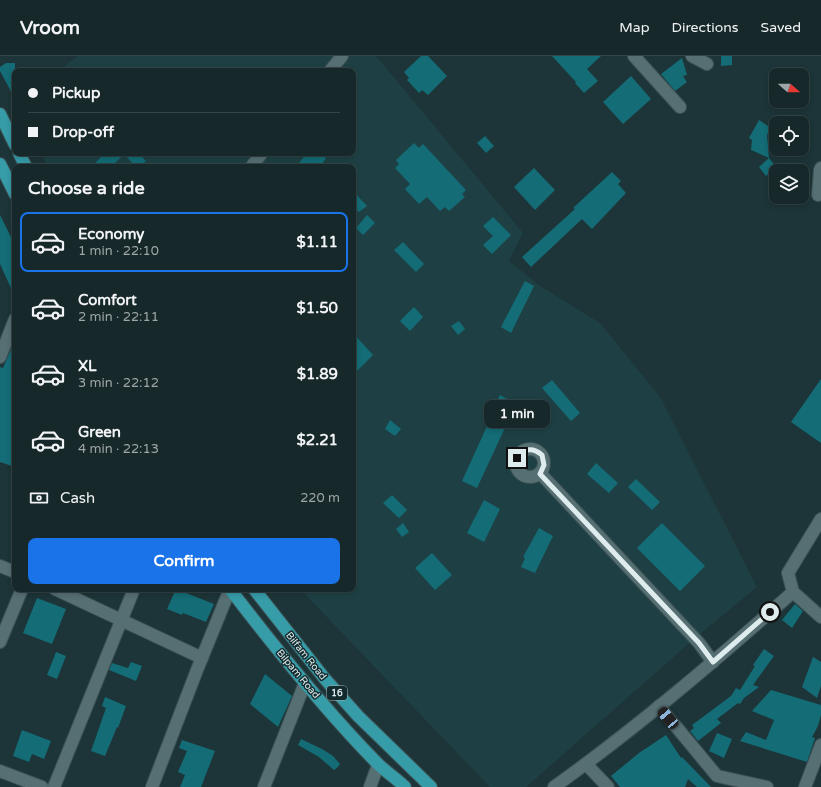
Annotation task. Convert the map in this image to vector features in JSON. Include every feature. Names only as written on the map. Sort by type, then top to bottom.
[{"type":"main road","points":[[0,114],[12,139]]},
{"type":"main road","points":[[0,164],[12,188]]},
{"type":"main road","name":"Bilpam Road","points":[[232,592],[262,631],[378,765],[405,787]]},
{"type":"main road","name":"Bilfam Road","points":[[256,592],[324,679],[348,705],[431,787]]},
{"type":"street","points":[[332,68],[342,56]]},
{"type":"street","points":[[634,56],[680,107]]},
{"type":"street","points":[[692,56],[707,64]]},
{"type":"street","points":[[253,164],[259,156]]},
{"type":"street","points":[[818,195],[821,168]]},
{"type":"street","points":[[0,357],[12,327]]},
{"type":"street","points":[[540,474],[699,643],[713,662]]},
{"type":"street","points":[[821,519],[788,573],[793,592],[821,617]]},
{"type":"street","points":[[0,566],[12,571]]},
{"type":"street","points":[[0,642],[21,592]]},
{"type":"street","points":[[62,592],[122,619],[202,658]]},
{"type":"street","points":[[54,787],[133,592]]},
{"type":"street","points":[[152,787],[229,592]]},
{"type":"street","points":[[554,787],[586,764],[713,662],[793,592]]},
{"type":"street","points":[[264,787],[305,682]]},
{"type":"street","points":[[659,706],[717,776],[767,787]]},
{"type":"street","points":[[804,787],[821,745]]},
{"type":"street","points":[[586,764],[608,787]]},
{"type":"street","points":[[370,787],[378,765]]},
{"type":"street","points":[[0,771],[42,787]]},
{"type":"shaded area","points":[[78,56],[376,56],[523,233],[509,261],[540,286],[600,323],[660,397],[757,587],[694,639],[526,787],[490,787],[303,592],[356,592],[356,164],[46,164],[42,156],[356,156],[356,68],[62,68]]},
{"type":"building","points":[[421,56],[428,56],[447,76],[428,95],[422,90],[419,93],[407,80],[409,78],[404,72]]},
{"type":"building","points":[[552,56],[601,56],[587,69],[598,81],[584,93]]},
{"type":"building","points":[[721,56],[732,56],[732,65],[721,66]]},
{"type":"building","points":[[682,58],[687,75],[683,76],[687,82],[675,91],[661,74]]},
{"type":"building","points":[[6,63],[15,63],[15,68],[12,68],[12,93],[0,71],[0,67]]},
{"type":"building","points":[[631,76],[651,99],[623,124],[603,102]]},
{"type":"building","points":[[759,120],[769,127],[767,135],[769,158],[751,150],[752,140],[749,138]]},
{"type":"building","points":[[485,136],[494,146],[486,153],[477,143]]},
{"type":"building","points":[[414,143],[419,148],[423,144],[466,190],[462,194],[465,197],[449,211],[445,207],[440,211],[427,197],[419,204],[405,189],[410,184],[395,168],[399,164],[396,160]]},
{"type":"building","points":[[102,156],[122,156],[114,164],[94,164]]},
{"type":"building","points":[[126,156],[141,156],[146,161],[142,164],[133,164]]},
{"type":"building","points":[[305,156],[324,156],[326,158],[322,164],[298,164]]},
{"type":"building","points":[[769,158],[774,164],[769,164],[769,174],[766,176],[759,167]]},
{"type":"building","points":[[534,168],[555,190],[535,210],[514,187]]},
{"type":"building","points":[[612,172],[621,181],[618,184],[626,193],[592,229],[582,219],[531,267],[522,257],[575,209],[573,208]]},
{"type":"building","points":[[356,194],[367,206],[359,212],[356,209]]},
{"type":"building","points":[[0,215],[12,239],[12,290],[0,264]]},
{"type":"building","points":[[367,215],[375,223],[363,235],[356,228]]},
{"type":"building","points":[[493,217],[511,235],[492,254],[483,245],[493,236],[483,226]]},
{"type":"building","points":[[403,242],[424,264],[416,272],[394,250]]},
{"type":"building","points":[[525,281],[534,286],[511,333],[501,327]]},
{"type":"building","points":[[414,307],[423,317],[410,331],[400,321]]},
{"type":"building","points":[[459,321],[465,329],[458,335],[451,326]]},
{"type":"building","points":[[356,336],[373,355],[356,372]]},
{"type":"building","points":[[12,347],[12,466],[0,462],[0,367],[3,368]]},
{"type":"building","points":[[821,379],[821,443],[791,422]]},
{"type":"building","points":[[552,380],[580,413],[571,421],[542,388]]},
{"type":"building","points":[[500,395],[516,404],[477,488],[462,481]]},
{"type":"building","points":[[390,420],[401,429],[395,436],[385,429]]},
{"type":"building","points":[[596,463],[618,483],[609,493],[587,474]]},
{"type":"building","points":[[636,479],[660,502],[652,510],[628,487]]},
{"type":"building","points":[[392,495],[407,510],[399,518],[383,503]]},
{"type":"building","points":[[484,500],[500,509],[484,542],[467,533]]},
{"type":"building","points":[[403,523],[409,532],[402,537],[396,529]]},
{"type":"building","points":[[662,523],[705,566],[680,591],[637,548]]},
{"type":"building","points":[[539,528],[553,536],[535,573],[521,567],[525,558],[523,557]]},
{"type":"building","points":[[432,553],[452,575],[435,590],[415,568]]},
{"type":"building","points":[[175,592],[184,592],[214,604],[206,622],[183,613],[182,615],[167,609]]},
{"type":"building","points":[[37,598],[66,609],[52,644],[23,633]]},
{"type":"building","points":[[795,604],[803,611],[792,628],[782,620]]},
{"type":"building","points":[[764,649],[774,656],[753,685],[759,687],[744,698],[740,704],[738,703],[717,719],[721,723],[698,741],[690,731],[694,728],[692,725],[731,696],[736,688],[740,690],[755,666],[753,665]]},
{"type":"building","points":[[56,652],[66,656],[57,679],[47,675]]},
{"type":"building","points":[[813,657],[821,662],[821,686],[817,698],[802,687]]},
{"type":"building","points":[[131,662],[142,666],[136,681],[109,670],[112,663],[128,668]]},
{"type":"building","points":[[265,674],[292,696],[278,727],[250,704]]},
{"type":"building","points":[[771,690],[821,705],[821,715],[818,726],[812,737],[815,738],[807,762],[740,741],[746,732],[766,740],[774,720],[752,711]]},
{"type":"building","points":[[105,697],[126,706],[105,756],[91,751],[106,708],[102,706]]},
{"type":"building","points":[[22,730],[51,741],[44,759],[32,754],[29,762],[13,756]]},
{"type":"building","points":[[717,733],[732,739],[724,758],[709,751]]},
{"type":"building","points":[[666,735],[681,758],[682,757],[711,787],[697,787],[688,779],[685,787],[620,787],[611,776],[639,753]]},
{"type":"building","points":[[301,739],[333,756],[340,764],[334,770],[319,757],[298,745]]},
{"type":"building","points":[[182,740],[215,751],[201,787],[180,787],[185,775],[178,772],[187,751],[179,748]]},
{"type":"route","points":[[517,458],[524,450],[529,449],[542,455],[544,465],[540,474],[699,643],[713,662],[770,612]]}]
